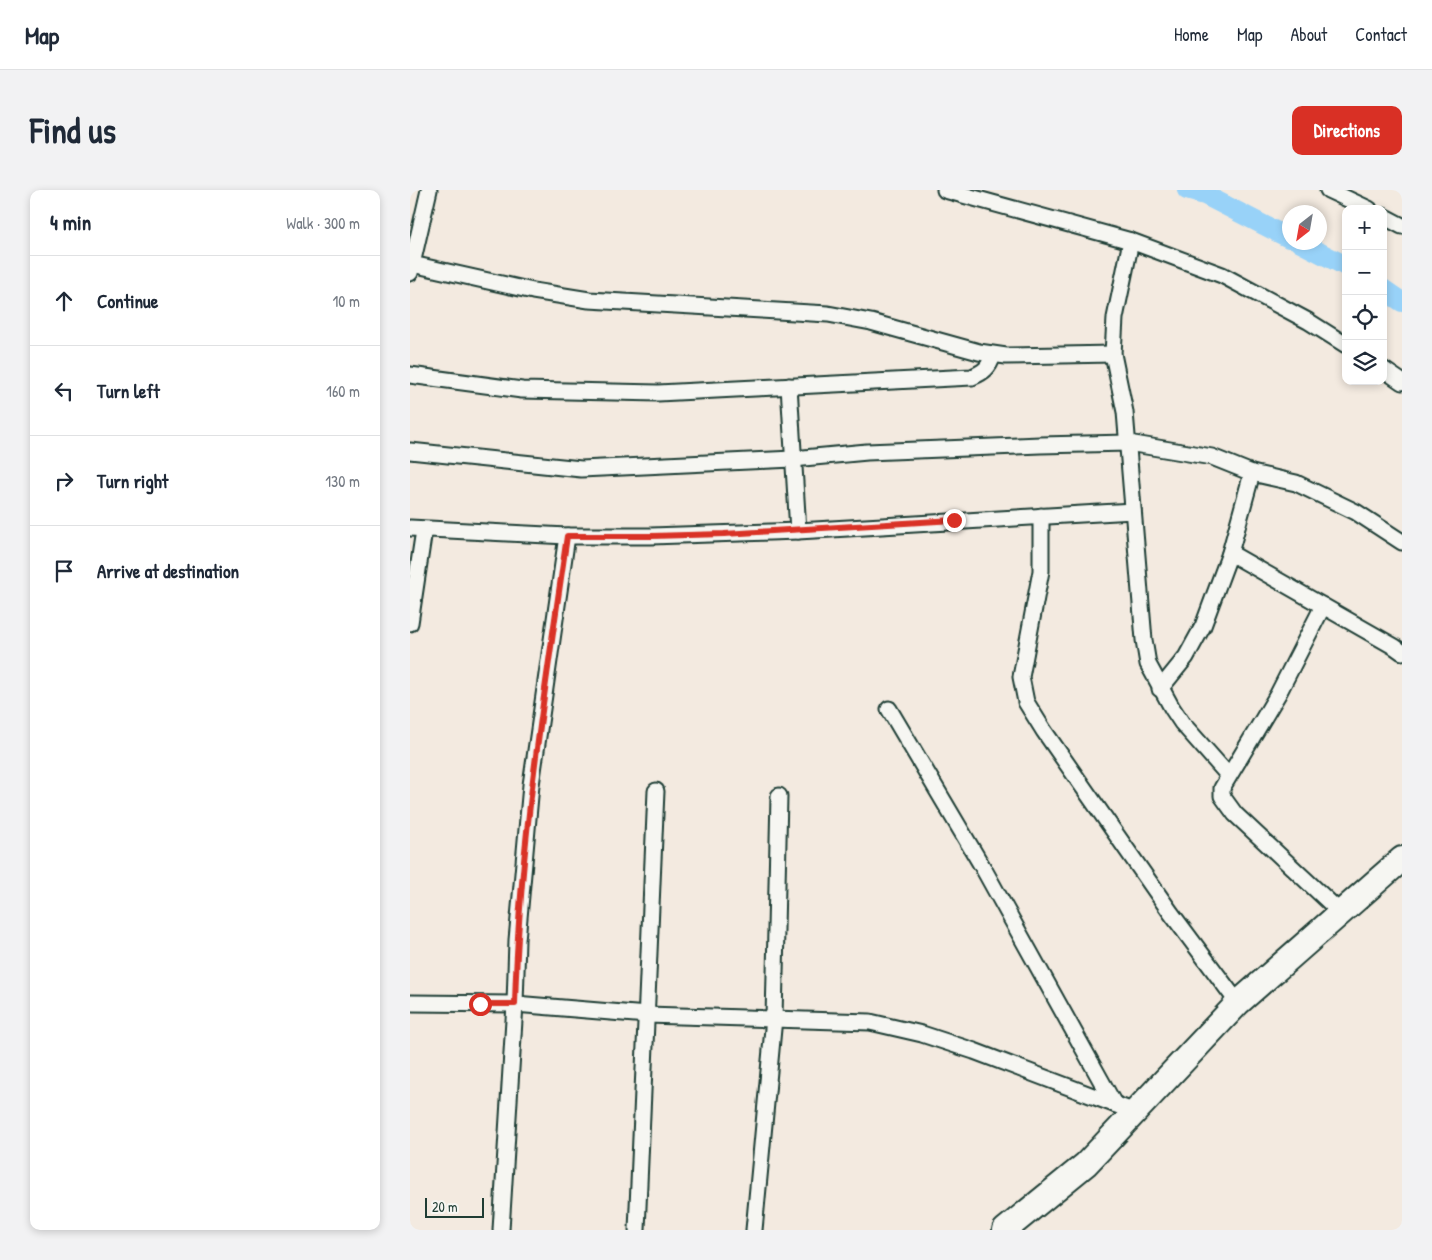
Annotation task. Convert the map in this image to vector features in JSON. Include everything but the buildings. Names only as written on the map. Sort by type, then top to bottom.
[{"type":"main road","points":[[1005,1230],[1086,1164],[1124,1108],[1238,1003],[1402,859]]},
{"type":"street","points":[[429,190],[411,268],[589,300],[836,315],[871,322],[993,355],[1114,354]]},
{"type":"street","points":[[945,190],[1131,241],[1222,275],[1308,321],[1342,342]]},
{"type":"street","points":[[1328,190],[1360,205]]},
{"type":"street","points":[[1387,218],[1402,226]]},
{"type":"street","points":[[1131,241],[1115,318],[1114,354],[1125,412],[1144,640],[1148,664],[1160,689],[1182,723],[1228,775]]},
{"type":"street","points":[[410,375],[522,390],[658,393],[972,377],[984,371],[990,365],[993,355]]},
{"type":"street","points":[[1387,372],[1402,382]]},
{"type":"street","points":[[789,386],[798,531]]},
{"type":"street","points":[[410,451],[582,469],[793,459],[877,452],[1128,443],[1212,458],[1252,473],[1296,483],[1356,512],[1402,542]]},
{"type":"street","points":[[1160,689],[1186,657],[1203,626],[1230,553],[1252,473]]},
{"type":"street","points":[[410,623],[417,529],[567,536],[651,536],[798,531],[1133,511]]},
{"type":"street","points":[[1041,516],[1041,572],[1021,677],[1026,702],[1044,731],[1166,906],[1238,1003]]},
{"type":"street","points":[[502,1230],[515,1004],[516,940],[531,785],[567,536]]},
{"type":"street","points":[[1230,553],[1402,652]]},
{"type":"street","points":[[1323,606],[1278,694],[1228,775],[1222,788],[1222,796],[1226,804],[1341,913]]},
{"type":"street","points":[[889,709],[1124,1108]]},
{"type":"street","points":[[637,1230],[648,1015],[656,791]]},
{"type":"street","points":[[754,1230],[774,1018],[780,796]]},
{"type":"street","points":[[410,1003],[515,1004],[648,1015],[870,1022],[922,1034],[974,1051],[1124,1108]]},
{"type":"waterway","points":[[1187,190],[1205,195],[1282,234]]},
{"type":"waterway","points":[[1315,250],[1342,264]]},
{"type":"waterway","points":[[1387,292],[1402,302]]},
{"type":"route","points":[[480,1004],[515,1004],[516,940],[531,785],[567,536],[651,536],[798,531],[954,520]]}]
